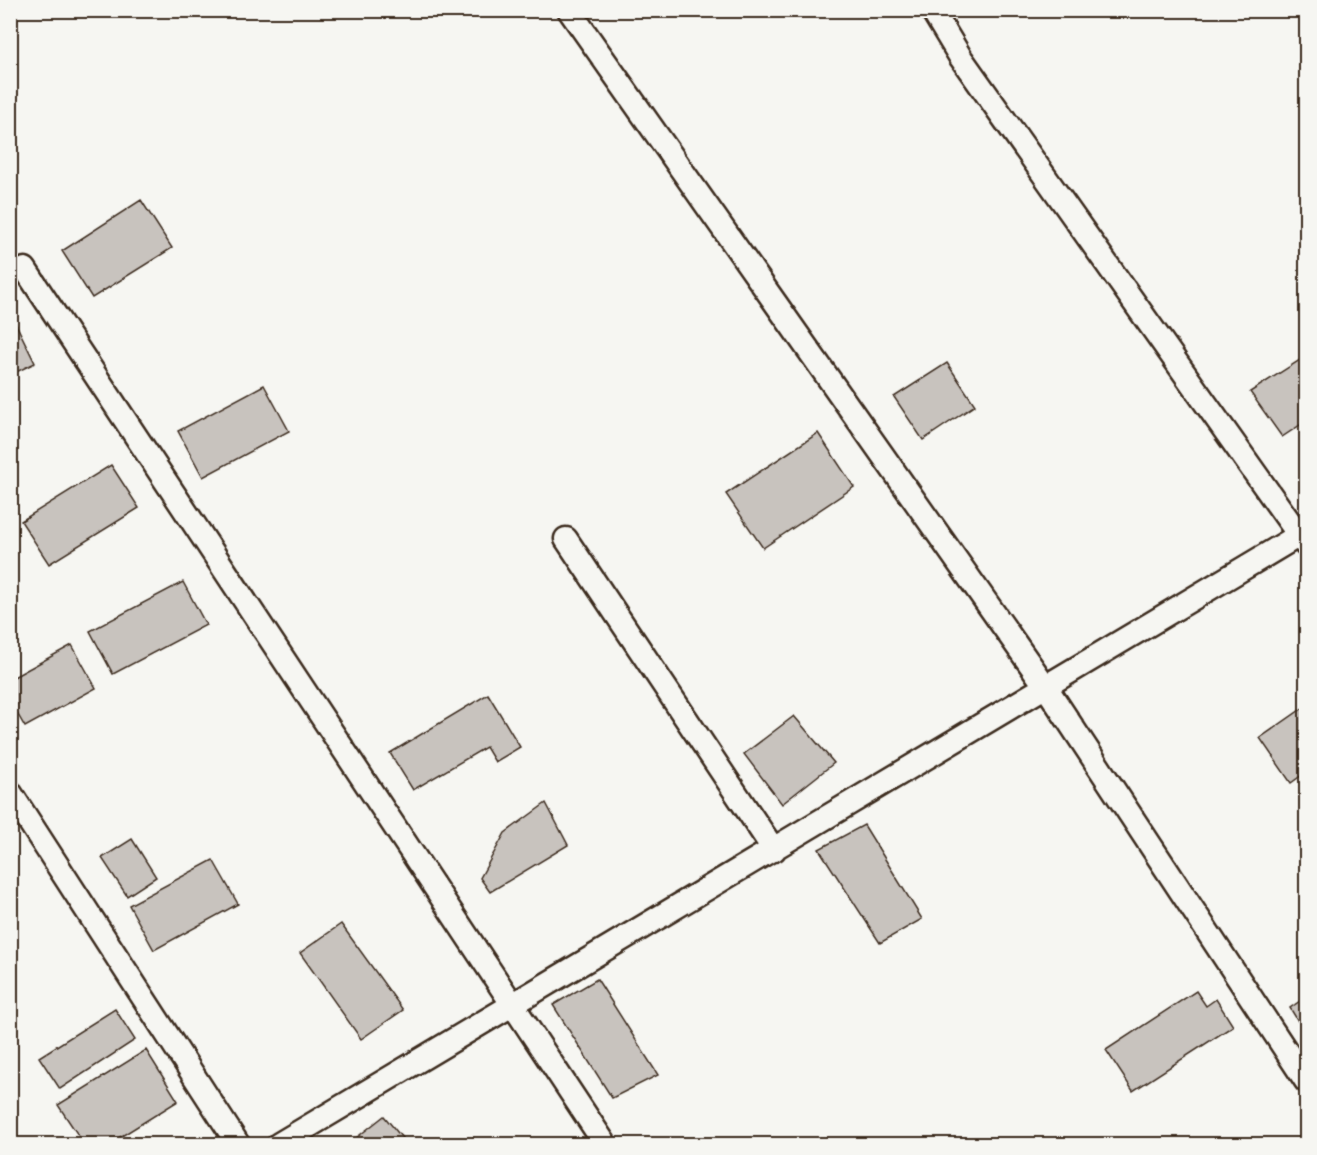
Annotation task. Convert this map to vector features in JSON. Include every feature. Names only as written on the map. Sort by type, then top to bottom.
[{"type":"street","points":[[569,10],[1046,687],[1306,1081]]},
{"type":"street","points":[[279,1144],[1046,687],[1304,537],[961,58],[932,10]]},
{"type":"street","points":[[25,269],[605,1144]]},
{"type":"street","points":[[566,539],[774,850]]},
{"type":"street","points":[[10,792],[238,1144]]},
{"type":"building","points":[[141,200],[172,248],[92,298],[62,251]]},
{"type":"building","points":[[14,320],[35,363],[10,375],[10,322]]},
{"type":"building","points":[[1306,356],[1306,421],[1282,437],[1250,392]]},
{"type":"building","points":[[947,363],[975,405],[923,440],[894,397]]},
{"type":"building","points":[[264,385],[289,431],[203,477],[178,431]]},
{"type":"building","points":[[818,433],[854,487],[763,548],[726,494]]},
{"type":"building","points":[[111,465],[139,508],[49,564],[21,521]]},
{"type":"building","points":[[183,582],[206,625],[113,674],[90,631]]},
{"type":"building","points":[[72,645],[96,688],[25,727],[10,701],[10,679]]},
{"type":"building","points":[[488,694],[520,747],[495,762],[486,747],[413,790],[390,753]]},
{"type":"building","points":[[1306,706],[1306,772],[1291,783],[1260,738]]},
{"type":"building","points":[[794,716],[834,763],[782,804],[744,754]]},
{"type":"building","points":[[546,803],[568,845],[490,892],[480,878],[505,833]]},
{"type":"building","points":[[864,825],[922,919],[880,943],[819,849]]},
{"type":"building","points":[[132,839],[156,877],[127,896],[102,858]]},
{"type":"building","points":[[213,860],[238,904],[154,950],[129,905]]},
{"type":"building","points":[[341,924],[403,1010],[361,1039],[300,953]]},
{"type":"building","points":[[597,979],[658,1075],[612,1098],[553,1005]]},
{"type":"building","points":[[1196,991],[1206,1006],[1216,999],[1233,1026],[1133,1091],[1106,1050]]},
{"type":"building","points":[[1306,997],[1306,1034],[1290,1008]]},
{"type":"building","points":[[115,1009],[135,1040],[60,1089],[39,1057]]},
{"type":"building","points":[[146,1050],[178,1101],[109,1144],[84,1144],[58,1105]]},
{"type":"building","points":[[384,1116],[407,1144],[353,1144],[351,1142]]}]
